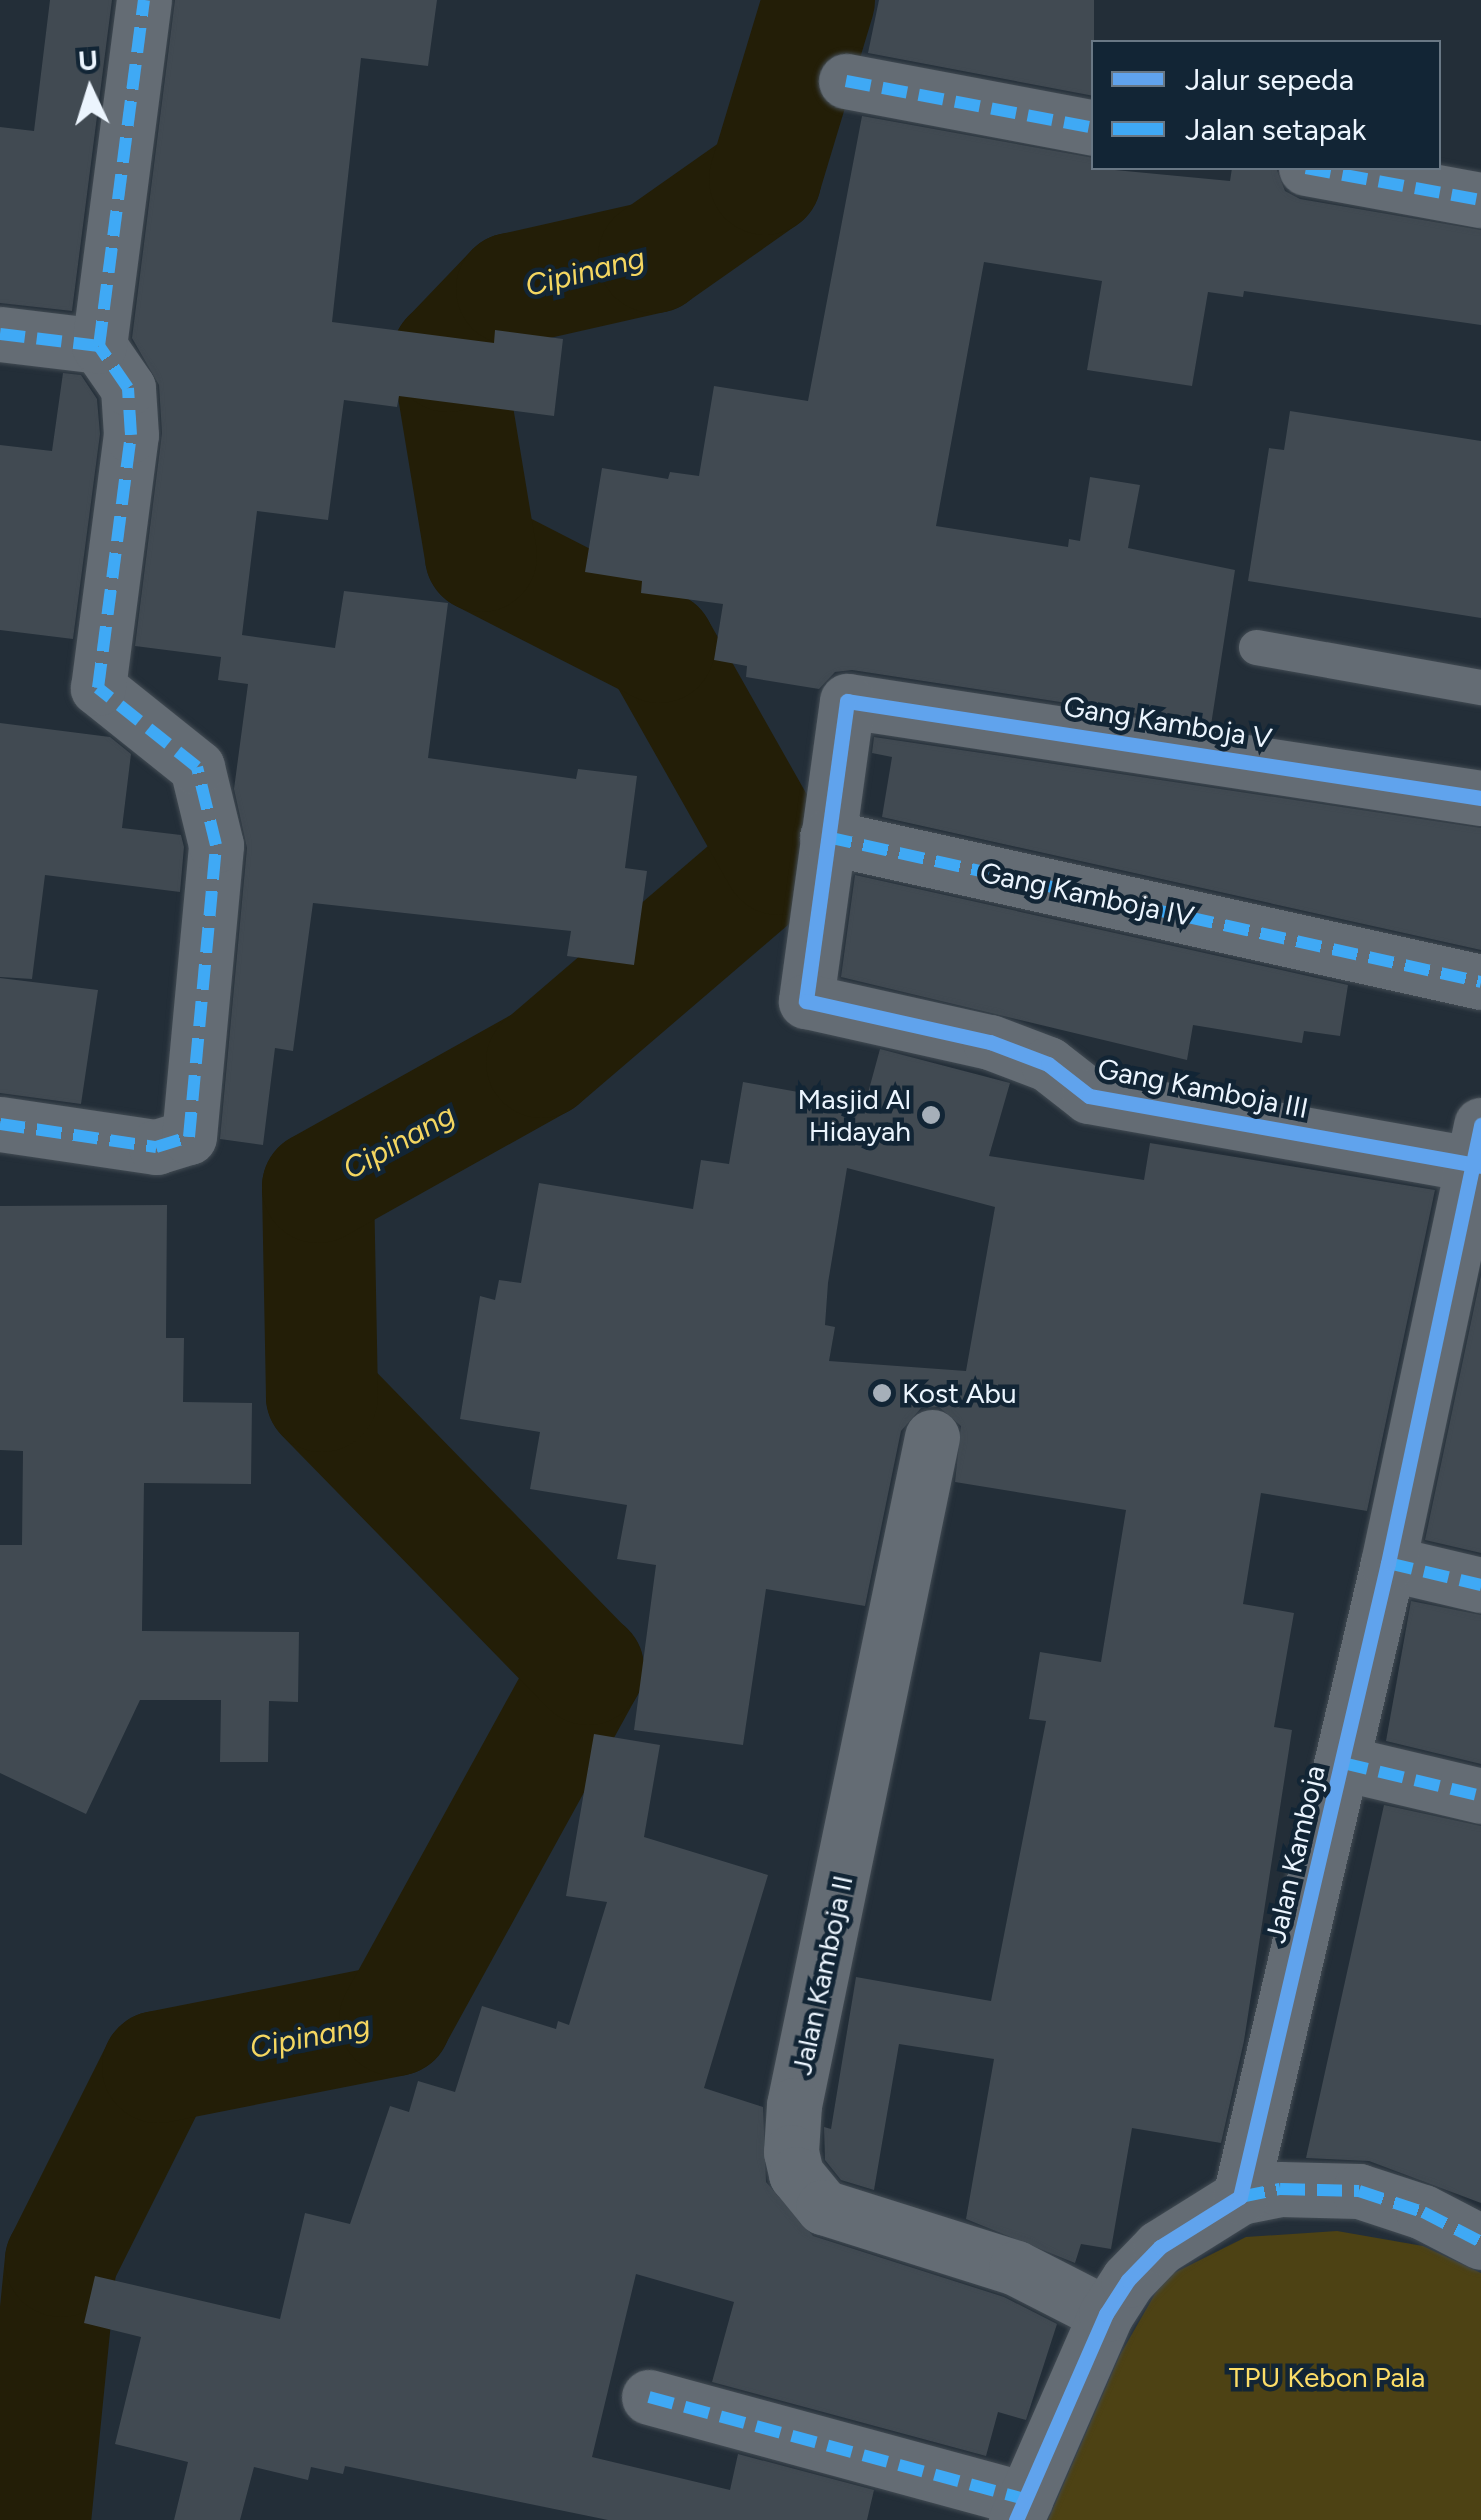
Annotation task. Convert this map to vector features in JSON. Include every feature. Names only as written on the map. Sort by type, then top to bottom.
[{"type":"street","points":[[99,346],[144,0]]},
{"type":"street","points":[[846,81],[1091,127]]},
{"type":"street","points":[[1317,170],[1481,200]]},
{"type":"street","points":[[0,334],[99,346],[126,380],[131,436],[98,688],[197,767],[216,845],[189,1137],[156,1147],[0,1124]]},
{"type":"street","name":"Gang Kamboja V","points":[[826,837],[847,701],[1481,798]]},
{"type":"street","name":"Gang Kamboja IV","points":[[826,837],[1481,982]]},
{"type":"street","name":"Gang Kamboja III","points":[[826,837],[806,1001],[990,1042],[1048,1064],[1088,1096],[1478,1151]]},
{"type":"street","name":"Jalan Kamboja","points":[[1240,2196],[1343,1763],[1478,1151]]},
{"type":"street","name":"Jalan Kamboja II","points":[[932,1437],[794,2105],[791,2152],[796,2174],[823,2207],[1016,2268],[1106,2314]]},
{"type":"street","points":[[1388,1563],[1481,1586]]},
{"type":"street","points":[[1343,1763],[1481,1796]]},
{"type":"street","points":[[649,2397],[1021,2510],[1106,2314],[1160,2247],[1240,2196],[1280,2188],[1359,2192],[1423,2212],[1481,2242]]},
{"type":"lane","points":[[1256,648],[1481,686]]},
{"type":"green space","name":"TPU Kebon Pala","points":[[1337,2231],[1423,2246],[1481,2273],[1481,2520],[1048,2520],[1120,2355],[1164,2278],[1246,2237]]},
{"type":"building","points":[[50,0],[112,0],[72,311],[0,303],[0,127],[34,131]]},
{"type":"building","points":[[175,0],[437,0],[428,66],[361,58],[332,322],[494,343],[495,330],[563,339],[554,416],[399,396],[397,407],[344,400],[328,520],[257,511],[242,635],[335,648],[344,591],[448,603],[428,758],[576,779],[578,769],[637,776],[625,868],[647,871],[634,965],[567,956],[571,931],[313,903],[293,1051],[275,1048],[263,1145],[220,1139],[247,848],[234,789],[248,684],[218,680],[221,657],[135,646],[162,433],[159,385],[132,338]]},
{"type":"building","points":[[879,0],[1094,0],[1091,95],[868,53]]},
{"type":"building","points":[[862,116],[1091,157],[1091,170],[1230,181],[1232,170],[1277,170],[1285,191],[1300,199],[1481,230],[1481,325],[1244,291],[1243,297],[1208,292],[1192,386],[1087,370],[1102,281],[984,262],[936,526],[1068,547],[1069,539],[1080,541],[1090,477],[1140,485],[1128,548],[1235,570],[1211,725],[852,670],[835,672],[819,689],[746,677],[747,666],[714,660],[723,604],[641,593],[642,581],[585,572],[602,468],[668,479],[670,472],[699,476],[714,386],[808,401]]},
{"type":"building","points":[[63,373],[81,375],[97,399],[100,434],[73,639],[0,630],[0,445],[52,451]]},
{"type":"building","points":[[1290,411],[1481,441],[1481,618],[1248,581],[1269,448],[1284,450]]},
{"type":"building","points":[[0,723],[110,737],[131,754],[122,828],[181,835],[184,847],[180,892],[45,875],[32,979],[0,977]]},
{"type":"building","points":[[874,737],[1481,828],[1481,950],[882,817],[892,757],[872,753]]},
{"type":"building","points":[[855,875],[1348,985],[1340,1036],[1304,1031],[1302,1043],[1193,1025],[1187,1060],[841,977]]},
{"type":"building","points":[[0,978],[98,990],[81,1104],[0,1093]]},
{"type":"building","points":[[880,1049],[1010,1083],[989,1156],[1144,1180],[1150,1143],[1435,1190],[1367,1511],[1261,1493],[1243,1604],[1294,1613],[1274,1727],[1292,1730],[1244,2041],[1221,2143],[1132,2128],[1111,2249],[1081,2244],[1075,2263],[966,2219],[994,2059],[899,2044],[874,2190],[841,2180],[825,2160],[824,2127],[831,2129],[856,1977],[991,2001],[1046,1721],[1029,1719],[1040,1652],[1101,1662],[1126,1510],[955,1482],[961,1426],[939,1407],[921,1408],[901,1431],[865,1606],[766,1589],[743,1745],[634,1730],[656,1565],[617,1559],[627,1505],[530,1489],[540,1432],[460,1419],[480,1296],[495,1300],[499,1280],[521,1283],[539,1183],[693,1209],[701,1160],[729,1164],[743,1082],[865,1104]],"holes":[[[847,1168],[995,1207],[966,1371],[829,1361],[835,1327],[825,1325],[828,1283]]]},
{"type":"building","points":[[167,1205],[166,1338],[184,1338],[183,1402],[252,1403],[251,1484],[144,1483],[142,1631],[299,1632],[298,1702],[269,1701],[268,1762],[220,1762],[221,1700],[140,1700],[86,1814],[0,1773],[0,1545],[22,1545],[23,1451],[0,1450],[0,1206]]},
{"type":"building","points":[[1481,1275],[1481,1553],[1425,1540]]},
{"type":"building","points":[[1411,1601],[1481,1615],[1481,1764],[1386,1741]]},
{"type":"building","points":[[594,1734],[660,1745],[644,1837],[768,1875],[704,2088],[763,2107],[766,2182],[813,2236],[1004,2297],[1057,2324],[1026,2420],[998,2412],[986,2456],[712,2382],[734,2302],[636,2274],[592,2457],[730,2490],[738,2454],[874,2490],[867,2520],[608,2520],[345,2466],[343,2474],[311,2467],[308,2480],[254,2467],[240,2520],[174,2520],[188,2462],[115,2444],[141,2337],[84,2323],[95,2276],[280,2319],[305,2213],[350,2224],[390,2106],[409,2112],[418,2081],[455,2092],[482,2006],[556,2029],[558,2021],[569,2025],[607,1902],[566,1896]]},
{"type":"building","points":[[1384,1805],[1481,1826],[1481,2203],[1369,2161],[1306,2158]]},
{"type":"waterway","name":"Cipinang","points":[[35,2520],[61,2261],[158,2067],[395,2020],[588,1669],[322,1396],[318,1187],[542,1062],[779,859],[659,647],[481,556],[448,356],[512,289],[654,257],[765,179],[819,0]]},
{"type":"marked path","points":[[0,1124],[156,1147],[189,1137],[216,845],[197,767],[98,688],[131,435],[128,388],[99,346],[144,0]]},
{"type":"marked path","points":[[846,81],[1091,127]]},
{"type":"marked path","points":[[1317,170],[1481,200]]},
{"type":"marked path","points":[[0,334],[99,346]]},
{"type":"marked path","points":[[827,837],[1481,982]]},
{"type":"marked path","points":[[1388,1563],[1481,1585]]},
{"type":"marked path","points":[[1343,1763],[1481,1796]]},
{"type":"marked path","points":[[1240,2197],[1280,2189],[1359,2191],[1423,2212],[1481,2242]]},
{"type":"marked path","points":[[649,2397],[1025,2499]]},
{"type":"cycle path","points":[[1481,798],[847,701],[806,1001],[990,1042],[1048,1064],[1089,1096],[1481,1166]]},
{"type":"cycle path","points":[[1016,2520],[1106,2314],[1128,2280],[1160,2247],[1240,2197],[1388,1563],[1481,1125]]},
{"type":"place","name":"Masjid Al Hidayah","points":[[931,1115]]},
{"type":"place","name":"Kost Abu","points":[[882,1393]]}]
